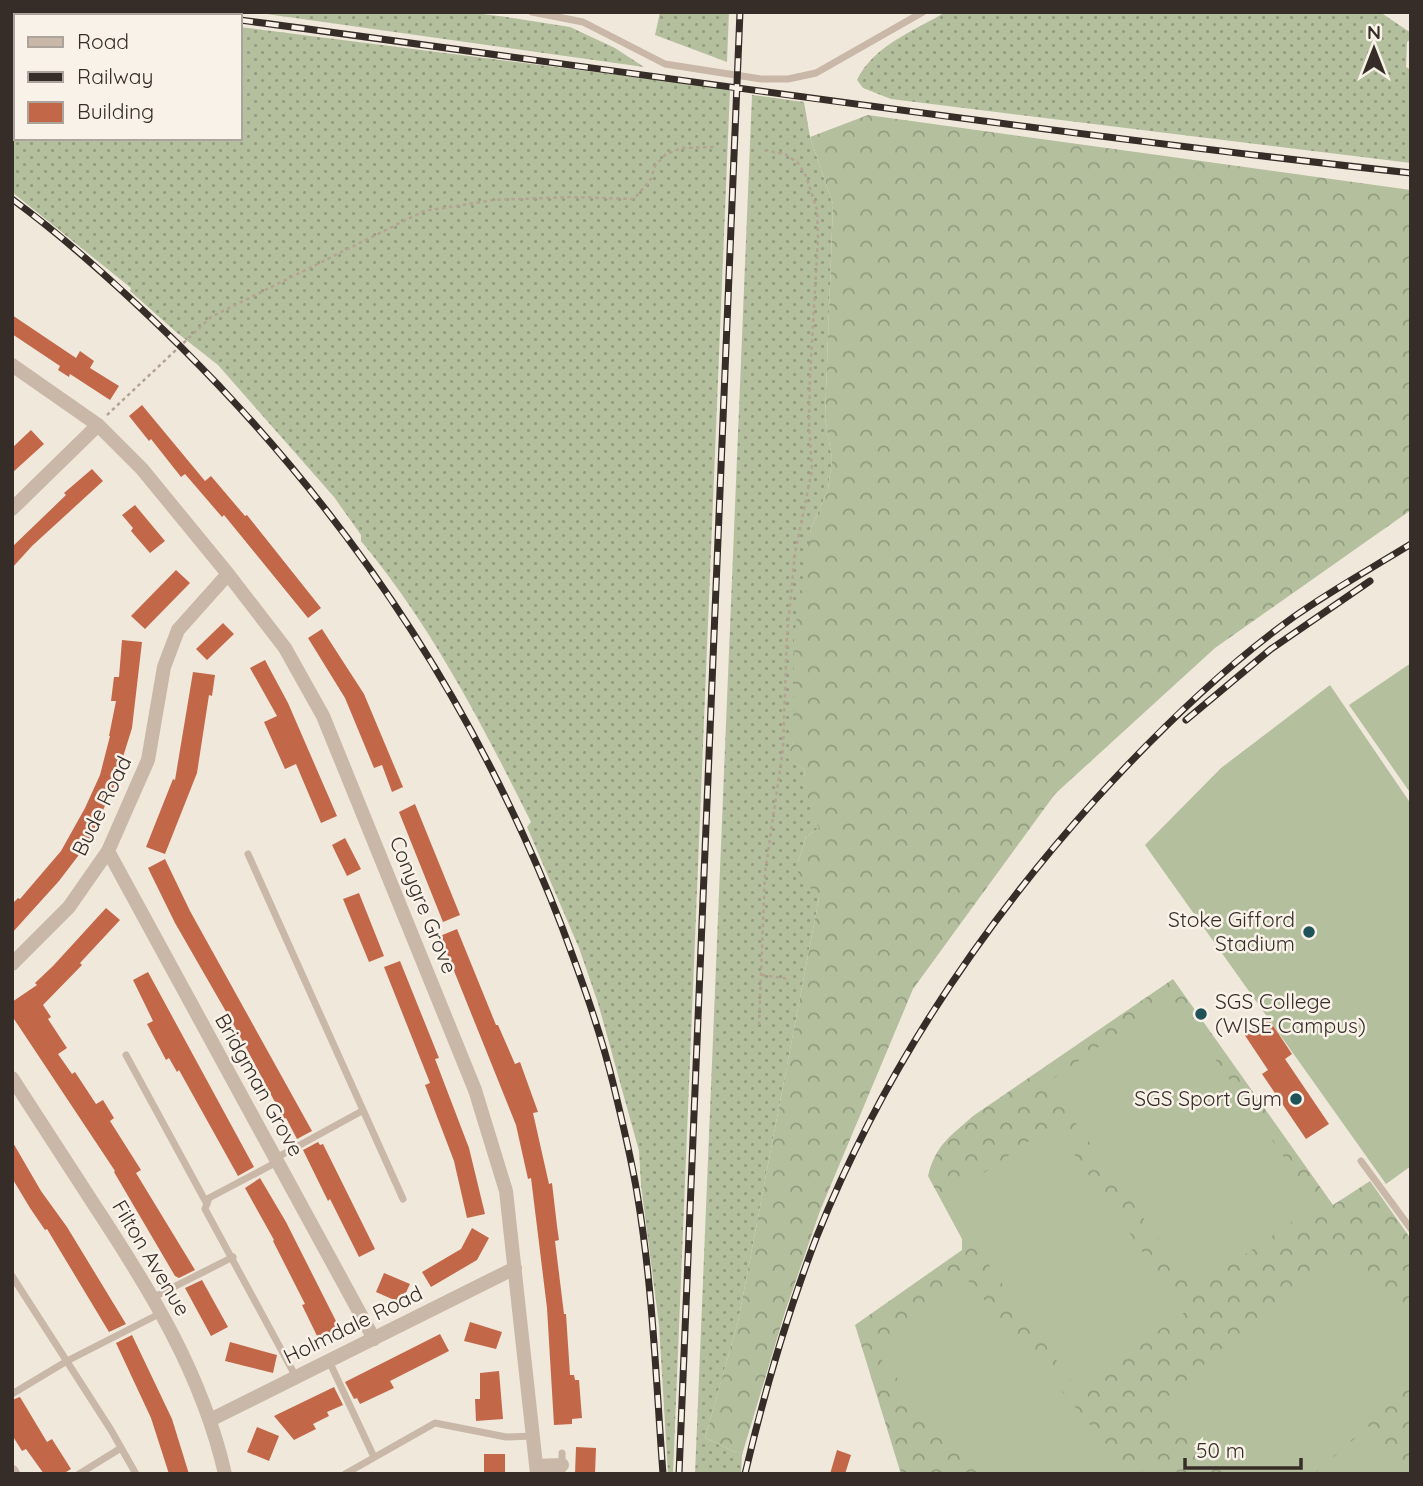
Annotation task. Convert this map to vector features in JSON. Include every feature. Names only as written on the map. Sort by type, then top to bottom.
[{"type":"street","name":"Conygre Grove","points":[[12,365],[98,425],[142,469],[285,648],[328,729],[475,1090],[506,1191],[537,1470]]},
{"type":"street","points":[[12,509],[98,425]]},
{"type":"street","name":"Bude Road","points":[[12,964],[68,907],[108,851],[148,760],[164,667],[178,630],[228,574]]},
{"type":"street","name":"Bridgman Grove","points":[[108,851],[374,1339]]},
{"type":"street","name":"Filton Avenue","points":[[12,1078],[161,1313],[191,1369],[210,1420],[225,1474]]},
{"type":"street","name":"Holmdale Road","points":[[210,1420],[515,1268]]},
{"type":"street","points":[[537,1470],[562,1464]]},
{"type":"lane","points":[[532,12],[583,22],[666,64],[761,79],[788,79],[816,73],[923,12]]},
{"type":"lane","points":[[248,855],[403,1199]]},
{"type":"lane","points":[[126,1055],[206,1203],[208,1217],[233,1256],[296,1377]]},
{"type":"lane","points":[[206,1203],[209,1198],[362,1111]]},
{"type":"lane","points":[[1361,1161],[1411,1229]]},
{"type":"lane","points":[[152,1298],[233,1256]]},
{"type":"lane","points":[[12,1276],[136,1474]]},
{"type":"lane","points":[[12,1394],[67,1361],[161,1313]]},
{"type":"lane","points":[[328,1361],[374,1457]]},
{"type":"lane","points":[[345,1474],[435,1423],[506,1437],[533,1436]]},
{"type":"lane","points":[[79,1474],[121,1448]]},
{"type":"path","points":[[98,425],[211,317],[424,211],[494,200],[570,197],[634,199],[651,179],[655,166],[665,155],[681,148],[716,147]]},
{"type":"path","points":[[758,1025],[765,873],[783,749],[795,553],[812,470],[810,377],[818,238],[817,210],[806,176],[798,163],[785,154],[763,150]]},
{"type":"path","points":[[762,975],[790,979]]},
{"type":"green space","points":[[12,12],[144,14],[14,14],[14,140],[242,140],[242,27],[730,89],[673,1474],[668,1474],[659,1325],[639,1151],[598,1003],[579,948],[527,827],[531,822],[494,749],[433,641],[361,541],[361,535],[334,497],[218,365],[176,332],[130,291],[131,288],[12,192]]},
{"type":"green space","points":[[252,12],[466,12],[507,17],[570,27],[615,48],[644,67]]},
{"type":"green space","points":[[660,12],[729,12],[727,62],[655,35]]},
{"type":"green space","points":[[946,12],[1380,12],[1411,33],[1411,39],[1407,42],[1406,67],[1411,70],[1411,163],[891,99],[863,88],[857,80],[873,58],[896,40]]},
{"type":"green space","points":[[752,95],[804,102],[810,137],[833,204],[825,418],[832,459],[828,490],[811,528],[793,742],[788,758],[805,770],[803,795],[814,800],[819,828],[806,837],[798,862],[819,898],[738,1322],[705,1438],[742,1455],[741,1474],[695,1474]]},
{"type":"green space","points":[[868,115],[1411,190],[1411,510],[1215,648],[1055,794],[913,989],[820,1211],[785,1312],[742,1455],[705,1438],[738,1322],[819,898],[798,873],[798,862],[806,837],[819,828],[811,814],[814,801],[802,795],[805,770],[787,758],[793,742],[794,637],[811,528],[828,490],[832,459],[825,418],[833,204],[810,137]]},
{"type":"green space","points":[[1411,663],[1411,794],[1349,705]]},
{"type":"green space","name":"Stoke Gifford Stadium","points":[[1330,685],[1411,804],[1411,1166],[1386,1184],[1145,845],[1221,768]]},
{"type":"green space","points":[[1173,979],[1333,1205],[1370,1181],[1411,1239],[1411,1474],[901,1474],[855,1325],[962,1250],[962,1239],[928,1176],[935,1156],[945,1142],[973,1116]]},
{"type":"green space","points":[[1171,996],[1317,1204],[1195,1290],[1047,1083]]},
{"type":"green space","points":[[1053,1124],[1185,1312],[1076,1388],[944,1201]]},
{"type":"green space","points":[[1337,1247],[1411,1330],[1411,1377],[1301,1474],[1229,1474],[1164,1400]]},
{"type":"green space","points":[[964,1276],[1130,1472],[978,1474],[874,1351]]},
{"type":"green space","points":[[1369,1426],[1410,1474],[1314,1474]]},
{"type":"green space","points":[[1157,1458],[1171,1474],[1139,1474]]},
{"type":"building","points":[[12,315],[76,358],[80,351],[94,361],[90,368],[119,386],[110,400],[70,374],[69,377],[58,370],[60,366],[12,334]]},
{"type":"building","points":[[142,405],[205,481],[211,476],[245,516],[247,515],[321,608],[308,618],[224,515],[222,517],[185,474],[181,477],[151,439],[149,441],[129,416]]},
{"type":"building","points":[[31,430],[44,444],[12,473],[12,448]]},
{"type":"building","points":[[92,469],[103,481],[12,568],[12,547],[66,495],[64,493]]},
{"type":"building","points":[[135,505],[165,541],[150,553],[131,531],[133,528],[122,515]]},
{"type":"building","points":[[176,570],[190,583],[145,629],[131,616]]},
{"type":"building","points":[[223,623],[234,634],[207,660],[196,649]]},
{"type":"building","points":[[322,629],[364,694],[403,787],[392,792],[382,765],[374,768],[345,698],[308,638]]},
{"type":"building","points":[[122,640],[142,642],[132,728],[114,786],[88,843],[59,881],[12,933],[12,904],[20,899],[61,851],[100,775],[116,701],[111,701],[114,677],[119,677]]},
{"type":"building","points":[[265,660],[288,703],[337,816],[321,823],[296,764],[285,769],[264,722],[277,716],[250,668]]},
{"type":"building","points":[[193,672],[215,675],[212,696],[209,695],[197,773],[165,854],[146,847],[173,779],[175,780]]},
{"type":"building","points":[[415,804],[460,915],[443,922],[399,812]]},
{"type":"building","points":[[345,838],[361,869],[347,876],[332,845]]},
{"type":"building","points":[[165,859],[190,911],[312,1131],[297,1139],[175,923],[148,868]]},
{"type":"building","points":[[359,893],[384,956],[369,962],[343,899]]},
{"type":"building","points":[[106,908],[120,920],[43,1005],[51,1017],[48,1019],[67,1048],[58,1054],[72,1074],[75,1072],[96,1104],[103,1100],[114,1118],[110,1121],[141,1170],[136,1173],[195,1270],[179,1278],[175,1276],[115,1171],[12,1016],[12,1002],[37,985],[35,983]]},
{"type":"building","points":[[457,929],[496,1025],[515,1064],[520,1062],[538,1112],[533,1113],[549,1184],[552,1183],[559,1240],[555,1241],[566,1314],[570,1375],[579,1380],[582,1418],[572,1419],[572,1424],[554,1425],[547,1308],[531,1178],[528,1179],[516,1125],[440,936]]},
{"type":"building","points":[[400,961],[439,1058],[435,1059],[469,1148],[485,1214],[467,1218],[454,1161],[425,1085],[430,1083],[384,967]]},
{"type":"building","points":[[148,972],[254,1167],[238,1176],[179,1070],[177,1072],[169,1058],[166,1060],[147,1024],[153,1021],[133,980]]},
{"type":"building","name":"SGS Sport Gym","points":[[1268,1018],[1292,1054],[1285,1059],[1329,1124],[1306,1139],[1262,1074],[1268,1070],[1244,1034]]},
{"type":"building","points":[[12,1141],[126,1324],[109,1332],[47,1229],[45,1230],[30,1208],[12,1178]]},
{"type":"building","points":[[318,1142],[323,1144],[375,1249],[359,1257],[303,1150]]},
{"type":"building","points":[[260,1178],[286,1222],[340,1329],[319,1340],[274,1240],[245,1188]]},
{"type":"building","points":[[472,1228],[489,1238],[477,1260],[431,1287],[422,1272],[461,1249]]},
{"type":"building","points":[[384,1273],[410,1284],[401,1303],[376,1292]]},
{"type":"building","points":[[202,1280],[228,1327],[211,1336],[185,1288]]},
{"type":"building","points":[[470,1322],[502,1332],[496,1349],[464,1341]]},
{"type":"building","points":[[440,1334],[449,1351],[390,1381],[394,1388],[360,1404],[357,1398],[354,1399],[345,1382]]},
{"type":"building","points":[[132,1335],[172,1419],[189,1474],[169,1474],[151,1418],[116,1343]]},
{"type":"building","points":[[230,1342],[277,1355],[273,1373],[225,1361]]},
{"type":"building","points":[[499,1371],[503,1419],[476,1421],[475,1399],[480,1399],[480,1373]]},
{"type":"building","points":[[334,1387],[343,1405],[327,1412],[329,1416],[313,1424],[316,1429],[294,1440],[274,1416]]},
{"type":"building","points":[[20,1397],[47,1442],[52,1439],[71,1469],[63,1474],[44,1474],[26,1449],[22,1451],[12,1435],[12,1400]]},
{"type":"building","points":[[257,1427],[279,1436],[269,1461],[247,1452]]},
{"type":"building","points":[[576,1447],[596,1448],[595,1474],[575,1474]]},
{"type":"building","points":[[837,1450],[851,1455],[845,1474],[830,1474]]},
{"type":"building","points":[[484,1454],[505,1454],[505,1474],[484,1474]]},
{"type":"railway","points":[[185,12],[198,14]]},
{"type":"railway","points":[[679,1474],[740,12]]},
{"type":"railway","points":[[242,20],[971,119],[1411,173]]},
{"type":"railway","points":[[12,199],[78,251],[180,346],[299,476],[402,616],[448,690],[490,767],[528,846],[562,927],[596,1024],[613,1083],[633,1170],[643,1233],[663,1474]]},
{"type":"railway","points":[[745,1474],[786,1324],[817,1236],[843,1176],[903,1061],[973,952],[1052,849],[1142,750],[1190,703],[1241,658],[1295,616],[1411,544]]},
{"type":"railway","points":[[1186,720],[1271,649],[1370,581]]},
{"type":"place","name":"Stoke Gifford Stadium","points":[[1309,932]]},
{"type":"place","name":"SGS College (WISE Campus)","points":[[1201,1014]]},
{"type":"place","name":"SGS Sport Gym","points":[[1296,1099]]}]
